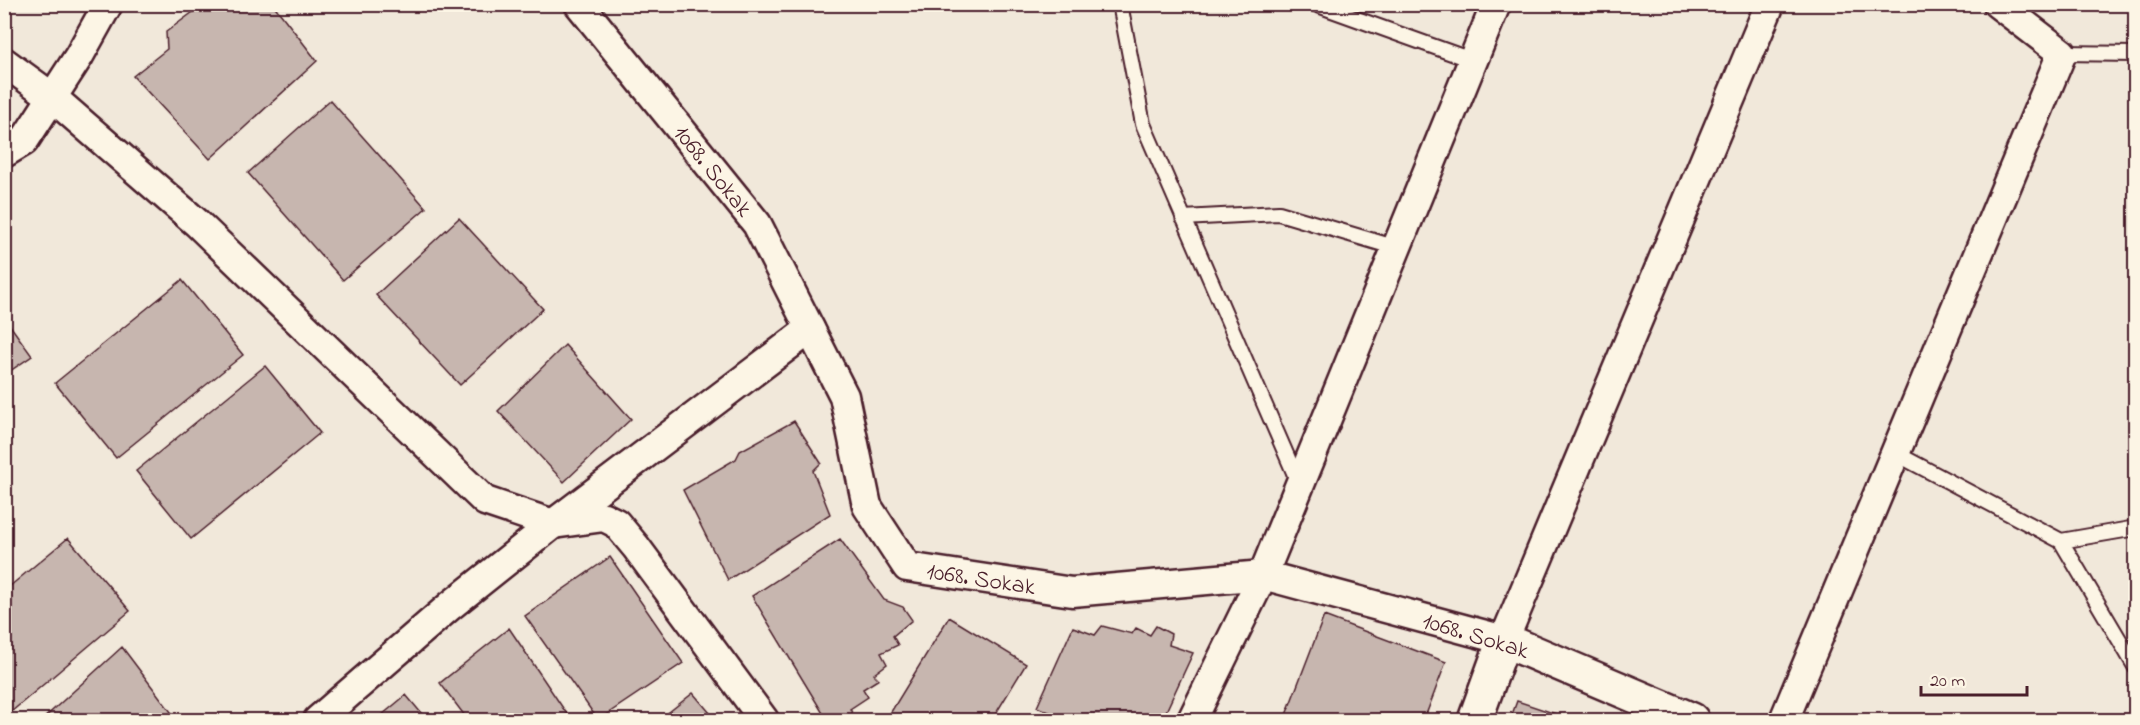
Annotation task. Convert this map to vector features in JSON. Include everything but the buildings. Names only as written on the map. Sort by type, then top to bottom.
[{"type":"street","points":[[4,153],[24,141],[79,56],[108,4]]},
{"type":"street","name":"1068. Sokak","points":[[579,4],[757,224],[844,396],[867,506],[907,567],[1072,592],[1263,575],[1504,640],[1692,720]]},
{"type":"street","points":[[1192,720],[1263,575],[1497,4]]},
{"type":"street","points":[[1475,720],[1504,640],[1770,4]]},
{"type":"street","points":[[1784,720],[2062,53],[1998,4]]},
{"type":"street","points":[[4,62],[52,97],[197,223],[485,501],[553,524],[604,517],[616,523],[764,720]]},
{"type":"street","points":[[318,720],[450,606],[553,524],[810,329]]},
{"type":"lane","points":[[1120,4],[1143,124],[1299,486]]},
{"type":"lane","points":[[1315,4],[1474,61]]},
{"type":"lane","points":[[2062,53],[2136,54]]},
{"type":"lane","points":[[1184,218],[1279,213],[1397,248]]},
{"type":"lane","points":[[1895,453],[2061,542],[2136,668]]},
{"type":"lane","points":[[2061,542],[2136,528]]}]
